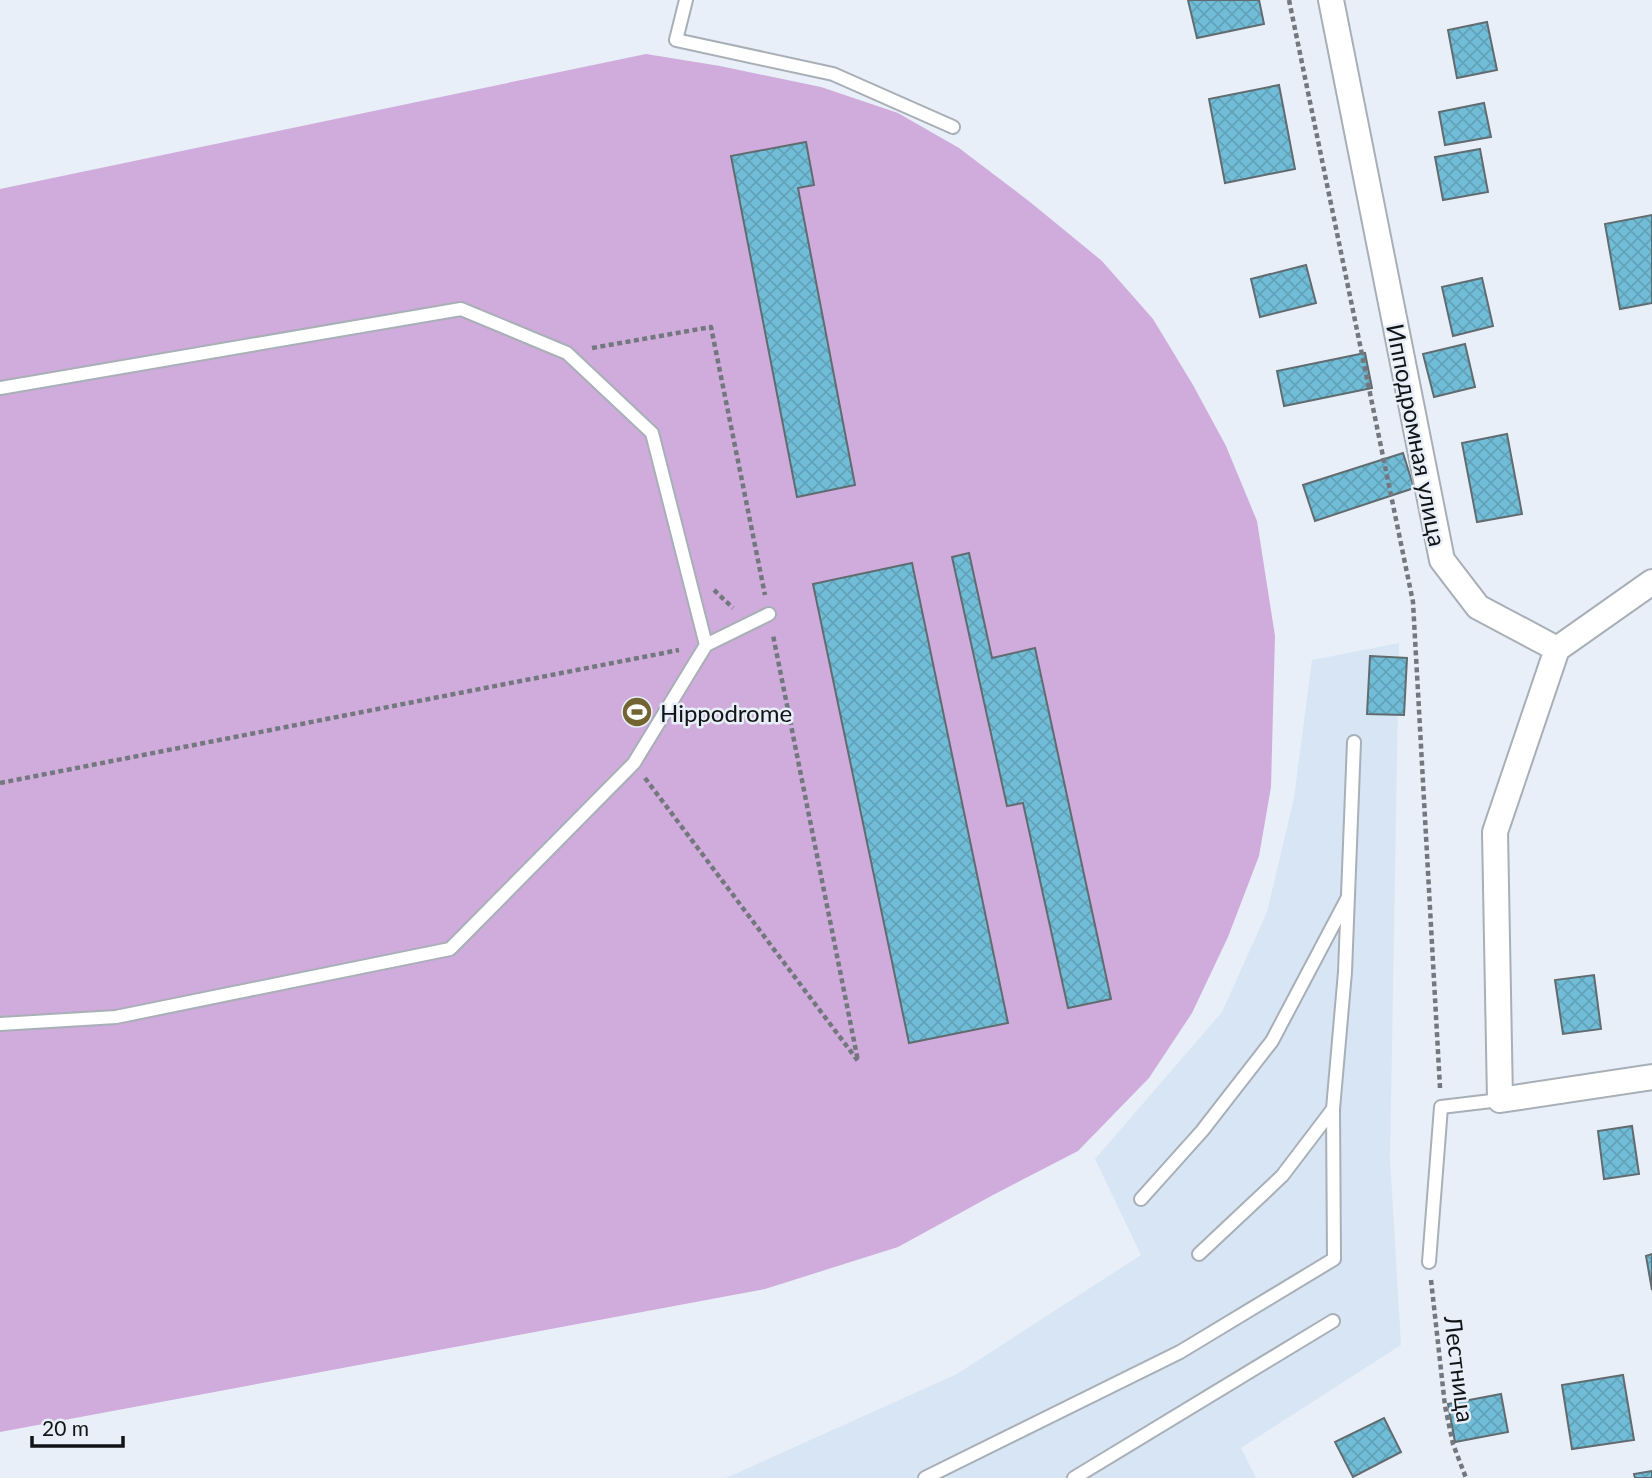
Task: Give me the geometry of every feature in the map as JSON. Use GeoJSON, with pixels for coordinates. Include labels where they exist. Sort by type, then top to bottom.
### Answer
{"type":"FeatureCollection","features":[{"type":"Feature","properties":{"kind":"street","name":"Ипподромная улица"},"geometry":{"type":"LineString","coordinates":[[1331,0],[1442,560],[1478,607],[1557,649]]}},
{"type":"Feature","properties":{"kind":"street"},"geometry":{"type":"LineString","coordinates":[[1652,582],[1557,649],[1495,832],[1500,1100],[1652,1077]]}},
{"type":"Feature","properties":{"kind":"lane"},"geometry":{"type":"LineString","coordinates":[[686,0],[676,40],[833,74],[953,127]]}},
{"type":"Feature","properties":{"kind":"lane"},"geometry":{"type":"LineString","coordinates":[[0,388],[461,309],[567,352],[652,433],[706,645]]}},
{"type":"Feature","properties":{"kind":"lane"},"geometry":{"type":"LineString","coordinates":[[0,1024],[116,1017],[450,949],[634,763],[706,645],[769,614]]}},
{"type":"Feature","properties":{"kind":"lane"},"geometry":{"type":"LineString","coordinates":[[925,1478],[946,1474],[1180,1352],[1334,1259],[1333,1109],[1345,972],[1354,742]]}},
{"type":"Feature","properties":{"kind":"lane"},"geometry":{"type":"LineString","coordinates":[[1141,1199],[1202,1131],[1272,1041],[1348,895]]}},
{"type":"Feature","properties":{"kind":"lane"},"geometry":{"type":"LineString","coordinates":[[1429,1262],[1441,1107],[1500,1100]]}},
{"type":"Feature","properties":{"kind":"lane"},"geometry":{"type":"LineString","coordinates":[[1199,1254],[1282,1176],[1333,1109]]}},
{"type":"Feature","properties":{"kind":"lane"},"geometry":{"type":"LineString","coordinates":[[1074,1478],[1334,1321]]}},
{"type":"Feature","properties":{"kind":"path"},"geometry":{"type":"LineString","coordinates":[[1289,0],[1413,602],[1441,1107]]}},
{"type":"Feature","properties":{"kind":"path"},"geometry":{"type":"LineString","coordinates":[[567,352],[710,327],[858,1061],[634,763]]}},
{"type":"Feature","properties":{"kind":"path"},"geometry":{"type":"LineString","coordinates":[[0,783],[706,645]]}},
{"type":"Feature","properties":{"kind":"path","name":"Лестница"},"geometry":{"type":"LineString","coordinates":[[1429,1262],[1445,1406],[1452,1444],[1466,1478]]}},
{"type":"Feature","properties":{"kind":"shaded area","name":"Hippodrome"},"geometry":{"type":"Polygon","coordinates":[[[646,54],[821,87],[898,113],[959,148],[1030,202],[1102,261],[1153,319],[1226,446],[1257,521],[1275,636],[1271,787],[1259,856],[1228,937],[1192,1013],[1149,1078],[1078,1151],[898,1247],[765,1289],[0,1432],[0,189],[646,54]]]}},
{"type":"Feature","properties":{"kind":"shaded area"},"geometry":{"type":"Polygon","coordinates":[[[1399,643],[1390,1159],[1401,1345],[1241,1448],[1256,1478],[726,1478],[957,1374],[1141,1255],[1095,1159],[1222,1012],[1267,912],[1294,798],[1312,660],[1399,643]]]}},
{"type":"Feature","properties":{"kind":"building"},"geometry":{"type":"Polygon","coordinates":[[[1188,0],[1259,0],[1264,24],[1197,38],[1188,0]]]}},
{"type":"Feature","properties":{"kind":"building"},"geometry":{"type":"Polygon","coordinates":[[[1487,22],[1497,70],[1457,78],[1448,30],[1487,22]]]}},
{"type":"Feature","properties":{"kind":"building"},"geometry":{"type":"Polygon","coordinates":[[[1279,85],[1295,169],[1225,183],[1209,99],[1279,85]]]}},
{"type":"Feature","properties":{"kind":"building"},"geometry":{"type":"Polygon","coordinates":[[[1484,103],[1491,137],[1445,145],[1439,112],[1484,103]]]}},
{"type":"Feature","properties":{"kind":"building"},"geometry":{"type":"Polygon","coordinates":[[[806,142],[814,185],[798,188],[855,485],[797,497],[731,156],[806,142]]]}},
{"type":"Feature","properties":{"kind":"building"},"geometry":{"type":"Polygon","coordinates":[[[1480,149],[1488,192],[1443,200],[1435,157],[1480,149]]]}},
{"type":"Feature","properties":{"kind":"building"},"geometry":{"type":"Polygon","coordinates":[[[1652,215],[1652,303],[1620,309],[1605,224],[1652,215]]]}},
{"type":"Feature","properties":{"kind":"building"},"geometry":{"type":"Polygon","coordinates":[[[1306,265],[1316,303],[1260,317],[1251,279],[1306,265]]]}},
{"type":"Feature","properties":{"kind":"building"},"geometry":{"type":"Polygon","coordinates":[[[1482,278],[1493,326],[1453,336],[1442,287],[1482,278]]]}},
{"type":"Feature","properties":{"kind":"building"},"geometry":{"type":"Polygon","coordinates":[[[1465,344],[1475,387],[1434,397],[1423,354],[1465,344]]]}},
{"type":"Feature","properties":{"kind":"building"},"geometry":{"type":"Polygon","coordinates":[[[1365,353],[1372,388],[1284,406],[1277,371],[1365,353]]]}},
{"type":"Feature","properties":{"kind":"building"},"geometry":{"type":"Polygon","coordinates":[[[1507,434],[1522,514],[1477,522],[1462,443],[1507,434]]]}},
{"type":"Feature","properties":{"kind":"building"},"geometry":{"type":"Polygon","coordinates":[[[1403,453],[1414,488],[1315,521],[1303,485],[1403,453]]]}},
{"type":"Feature","properties":{"kind":"building"},"geometry":{"type":"Polygon","coordinates":[[[969,553],[992,658],[1035,648],[1111,999],[1068,1008],[1023,803],[1007,806],[952,557],[969,553]]]}},
{"type":"Feature","properties":{"kind":"building"},"geometry":{"type":"Polygon","coordinates":[[[912,563],[1008,1023],[909,1043],[813,584],[912,563]]]}},
{"type":"Feature","properties":{"kind":"building"},"geometry":{"type":"Polygon","coordinates":[[[1370,656],[1407,658],[1404,715],[1367,714],[1370,656]]]}},
{"type":"Feature","properties":{"kind":"building"},"geometry":{"type":"Polygon","coordinates":[[[1594,975],[1601,1029],[1563,1034],[1555,980],[1594,975]]]}},
{"type":"Feature","properties":{"kind":"building"},"geometry":{"type":"Polygon","coordinates":[[[1632,1126],[1639,1174],[1604,1179],[1598,1131],[1632,1126]]]}},
{"type":"Feature","properties":{"kind":"building"},"geometry":{"type":"Polygon","coordinates":[[[1652,1254],[1652,1290],[1646,1256],[1652,1254]]]}},
{"type":"Feature","properties":{"kind":"building"},"geometry":{"type":"Polygon","coordinates":[[[1623,1375],[1634,1440],[1572,1449],[1562,1385],[1623,1375]]]}},
{"type":"Feature","properties":{"kind":"building"},"geometry":{"type":"Polygon","coordinates":[[[1501,1394],[1508,1432],[1455,1442],[1448,1404],[1501,1394]]]}},
{"type":"Feature","properties":{"kind":"building"},"geometry":{"type":"Polygon","coordinates":[[[1384,1418],[1401,1452],[1353,1477],[1335,1442],[1384,1418]]]}},
{"type":"Feature","properties":{"kind":"building"},"geometry":{"type":"Polygon","coordinates":[[[1652,1471],[1652,1478],[1635,1478],[1634,1474],[1652,1471]]]}},
{"type":"Feature","properties":{"kind":"place","name":"Hippodrome"},"geometry":{"type":"Point","coordinates":[637,712]}}]}
